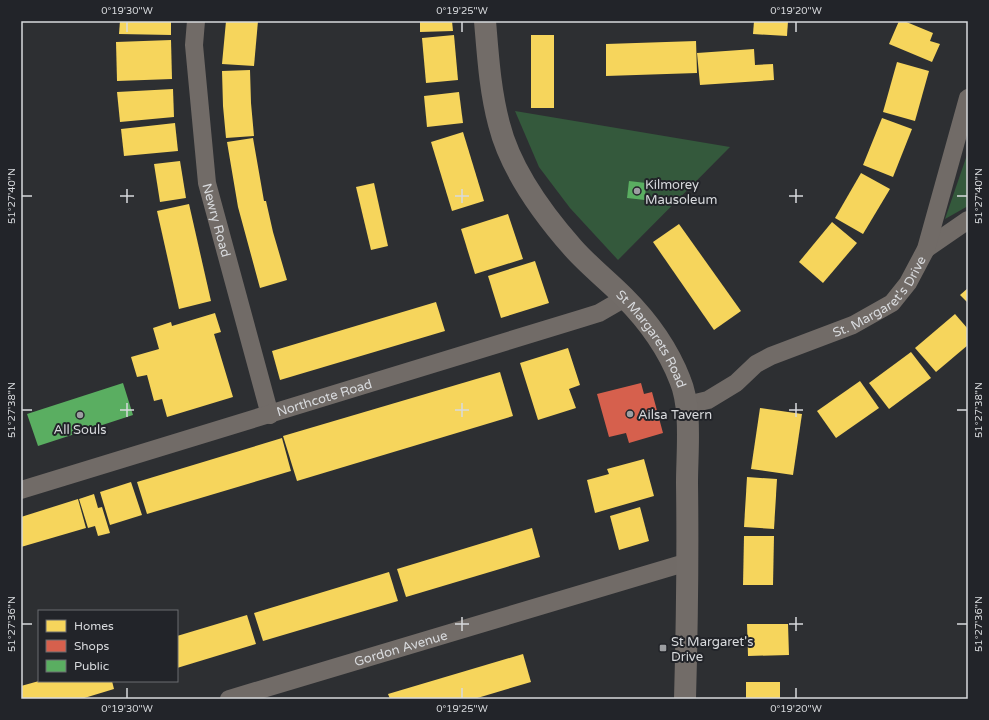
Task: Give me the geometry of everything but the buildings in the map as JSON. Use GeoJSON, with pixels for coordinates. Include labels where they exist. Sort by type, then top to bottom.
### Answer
{"type":"FeatureCollection","features":[{"type":"Feature","properties":{"kind":"main road","name":"St Margarets Road"},"geometry":{"type":"LineString","coordinates":[[485,21],[490,83],[499,125],[509,154],[526,185],[550,220],[573,249],[625,298],[648,325],[670,359],[682,385],[687,405],[688,562],[685,699]]}},
{"type":"Feature","properties":{"kind":"street","name":"Newry Road"},"geometry":{"type":"LineString","coordinates":[[196,21],[194,45],[207,183],[270,414]]}},
{"type":"Feature","properties":{"kind":"street","name":"St. Margaret's Drive"},"geometry":{"type":"LineString","coordinates":[[687,405],[708,400],[736,383],[761,361],[853,325],[892,303],[908,283],[926,249],[968,98]]}},
{"type":"Feature","properties":{"kind":"street"},"geometry":{"type":"LineString","coordinates":[[926,249],[968,220]]}},
{"type":"Feature","properties":{"kind":"street","name":"Northcote Road"},"geometry":{"type":"LineString","coordinates":[[21,490],[599,313],[625,298]]}},
{"type":"Feature","properties":{"kind":"street","name":"Gordon Avenue"},"geometry":{"type":"LineString","coordinates":[[229,699],[688,562]]}},
{"type":"Feature","properties":{"kind":"green space","name":"Kilmorey Mausoleum"},"geometry":{"type":"Polygon","coordinates":[[[515,111],[730,147],[618,260],[570,208],[539,167],[515,111]]]}},
{"type":"Feature","properties":{"kind":"green space"},"geometry":{"type":"Polygon","coordinates":[[[968,152],[968,206],[945,219],[968,152]]]}},
{"type":"Feature","properties":{"kind":"place","name":"Kilmorey Mausoleum"},"geometry":{"type":"Point","coordinates":[637,191]}},
{"type":"Feature","properties":{"kind":"place","name":"Ailsa Tavern"},"geometry":{"type":"Point","coordinates":[630,414]}},
{"type":"Feature","properties":{"kind":"place","name":"All Souls"},"geometry":{"type":"Point","coordinates":[80,415]}},
{"type":"Feature","properties":{"kind":"place","name":"St Margaret's Drive"},"geometry":{"type":"Point","coordinates":[663,648]}}]}
